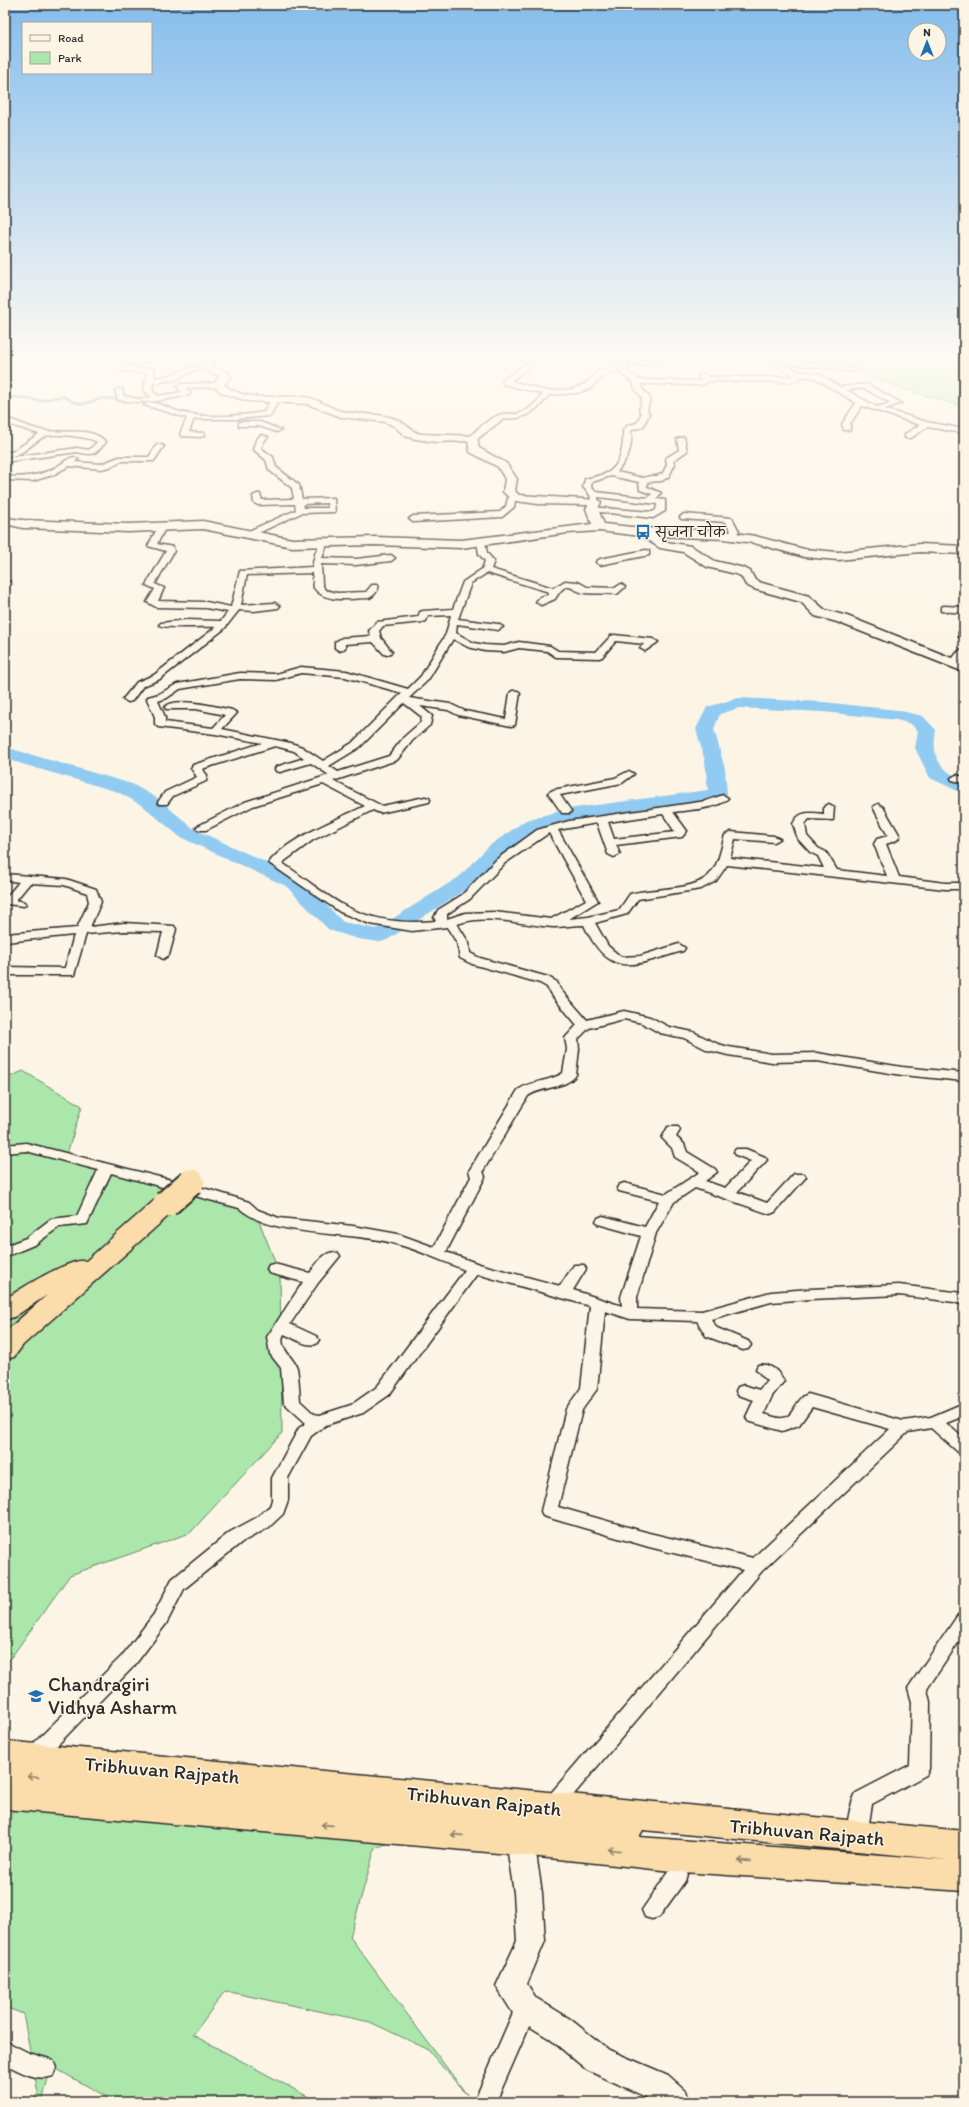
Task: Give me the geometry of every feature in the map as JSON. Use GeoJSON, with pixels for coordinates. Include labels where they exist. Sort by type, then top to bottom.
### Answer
{"type":"FeatureCollection","features":[{"type":"Feature","properties":{"kind":"highway"},"geometry":{"type":"LineString","coordinates":[[5,1350],[14,1339],[96,1264],[191,1182]]}},
{"type":"Feature","properties":{"kind":"highway"},"geometry":{"type":"LineString","coordinates":[[5,1311],[43,1286],[96,1264]]}},
{"type":"Feature","properties":{"kind":"highway"},"geometry":{"type":"LineString","coordinates":[[5,1327],[96,1264]]}},
{"type":"Feature","properties":{"kind":"highway","name":"Tribhuvan Rajpath"},"geometry":{"type":"LineString","coordinates":[[20,1756],[111,1766],[309,1783],[551,1808],[964,1846]]}},
{"type":"Feature","properties":{"kind":"highway"},"geometry":{"type":"LineString","coordinates":[[6,1791],[964,1860]]}},
{"type":"Feature","properties":{"kind":"highway","name":"Tribhuvan Rajpath"},"geometry":{"type":"LineString","coordinates":[[6,1791],[309,1823],[520,1840],[682,1857],[964,1876]]}},
{"type":"Feature","properties":{"kind":"street"},"geometry":{"type":"LineString","coordinates":[[5,460],[46,454]]}},
{"type":"Feature","properties":{"kind":"street"},"geometry":{"type":"LineString","coordinates":[[5,478],[24,480],[47,475],[85,454]]}},
{"type":"Feature","properties":{"kind":"street"},"geometry":{"type":"LineString","coordinates":[[68,464],[105,468],[112,465],[119,459],[151,459],[154,454]]}},
{"type":"Feature","properties":{"kind":"street"},"geometry":{"type":"LineString","coordinates":[[264,454],[270,459],[272,468],[296,487],[300,511]]}},
{"type":"Feature","properties":{"kind":"street"},"geometry":{"type":"LineString","coordinates":[[482,454],[502,465],[511,479],[509,492],[516,498],[538,501],[662,502],[661,513],[653,515],[594,502]]}},
{"type":"Feature","properties":{"kind":"street"},"geometry":{"type":"LineString","coordinates":[[610,474],[624,458],[625,454]]}},
{"type":"Feature","properties":{"kind":"street"},"geometry":{"type":"LineString","coordinates":[[599,527],[594,502],[587,487],[588,481],[610,474],[628,476],[643,481],[651,478],[659,480],[666,474],[671,464],[669,460],[678,454]]}},
{"type":"Feature","properties":{"kind":"street"},"geometry":{"type":"LineString","coordinates":[[643,481],[643,488],[657,493],[650,501]]}},
{"type":"Feature","properties":{"kind":"street"},"geometry":{"type":"LineString","coordinates":[[247,535],[300,511],[332,510],[331,500],[258,503],[257,496]]}},
{"type":"Feature","properties":{"kind":"street"},"geometry":{"type":"LineString","coordinates":[[413,519],[449,518],[465,514],[502,514],[510,507],[511,500],[516,498]]}},
{"type":"Feature","properties":{"kind":"street"},"geometry":{"type":"LineString","coordinates":[[684,517],[729,520],[735,531],[730,536]]}},
{"type":"Feature","properties":{"kind":"street"},"geometry":{"type":"LineString","coordinates":[[5,521],[71,526],[141,528],[186,525],[214,526],[247,535],[292,543],[375,542],[448,544],[481,542],[568,529],[599,527],[641,532],[730,536],[755,540],[804,553],[838,556],[920,548],[964,550]]}},
{"type":"Feature","properties":{"kind":"street"},"geometry":{"type":"LineString","coordinates":[[162,526],[152,546],[170,549],[150,585],[160,588],[152,602],[156,604],[206,605],[234,608],[275,606]]}},
{"type":"Feature","properties":{"kind":"street"},"geometry":{"type":"LineString","coordinates":[[641,532],[664,545],[687,549],[711,564],[740,571],[746,574],[750,582],[758,586],[781,591],[805,599],[820,613],[842,619],[907,647],[959,666],[964,651]]}},
{"type":"Feature","properties":{"kind":"street"},"geometry":{"type":"LineString","coordinates":[[324,542],[318,554],[317,566],[317,586],[322,592],[329,595],[369,595],[375,587]]}},
{"type":"Feature","properties":{"kind":"street"},"geometry":{"type":"LineString","coordinates":[[322,766],[356,745],[425,678],[451,634],[454,617],[467,582],[486,570],[490,561],[483,554],[481,542]]}},
{"type":"Feature","properties":{"kind":"street"},"geometry":{"type":"LineString","coordinates":[[600,562],[646,553]]}},
{"type":"Feature","properties":{"kind":"street"},"geometry":{"type":"LineString","coordinates":[[128,699],[140,684],[157,677],[223,624],[234,608],[243,573],[391,558]]}},
{"type":"Feature","properties":{"kind":"street"},"geometry":{"type":"LineString","coordinates":[[486,570],[554,591]]}},
{"type":"Feature","properties":{"kind":"street"},"geometry":{"type":"LineString","coordinates":[[541,602],[543,599],[552,597],[554,591],[565,584],[576,584],[585,590],[606,592],[617,591],[621,587]]}},
{"type":"Feature","properties":{"kind":"street"},"geometry":{"type":"LineString","coordinates":[[944,609],[964,610]]}},
{"type":"Feature","properties":{"kind":"street"},"geometry":{"type":"LineString","coordinates":[[386,652],[376,638],[374,631],[380,624],[423,619],[422,614],[454,617],[498,627]]}},
{"type":"Feature","properties":{"kind":"street"},"geometry":{"type":"LineString","coordinates":[[164,625],[193,623],[223,624]]}},
{"type":"Feature","properties":{"kind":"street"},"geometry":{"type":"LineString","coordinates":[[964,632],[964,637]]}},
{"type":"Feature","properties":{"kind":"street"},"geometry":{"type":"LineString","coordinates":[[451,634],[471,645],[485,648],[530,646],[550,649],[556,654],[572,656],[599,655],[614,638],[653,642],[645,648]]}},
{"type":"Feature","properties":{"kind":"street"},"geometry":{"type":"LineString","coordinates":[[340,648],[340,642],[342,641],[376,638]]}},
{"type":"Feature","properties":{"kind":"street"},"geometry":{"type":"LineString","coordinates":[[337,776],[298,749],[274,742],[215,731],[160,724],[160,717],[152,699],[163,696],[177,687],[240,676],[276,677],[301,670],[346,674],[406,697],[450,707],[462,714],[511,723],[515,693]]}},
{"type":"Feature","properties":{"kind":"street"},"geometry":{"type":"LineString","coordinates":[[202,828],[249,804],[393,758],[408,739],[426,723],[427,716],[406,697]]}},
{"type":"Feature","properties":{"kind":"street"},"geometry":{"type":"LineString","coordinates":[[170,707],[196,706],[232,713],[215,731]]}},
{"type":"Feature","properties":{"kind":"street"},"geometry":{"type":"LineString","coordinates":[[163,802],[164,798],[169,794],[202,779],[202,775],[196,768],[197,766],[274,742]]}},
{"type":"Feature","properties":{"kind":"street"},"geometry":{"type":"LineString","coordinates":[[280,769],[312,759]]}},
{"type":"Feature","properties":{"kind":"street"},"geometry":{"type":"LineString","coordinates":[[566,810],[553,793],[618,781],[629,774]]}},
{"type":"Feature","properties":{"kind":"street"},"geometry":{"type":"LineString","coordinates":[[324,780],[380,810],[425,800]]}},
{"type":"Feature","properties":{"kind":"street"},"geometry":{"type":"LineString","coordinates":[[584,1024],[554,990],[553,985],[544,980],[476,961],[464,955],[463,943],[447,923],[440,918],[442,912],[466,897],[501,861],[541,832],[601,819],[708,804],[723,798]]}},
{"type":"Feature","properties":{"kind":"street"},"geometry":{"type":"LineString","coordinates":[[374,806],[308,840],[286,853],[275,863],[344,910],[374,921],[412,927],[447,923],[465,918],[494,916],[553,923],[588,921],[624,912],[634,896],[697,887],[712,879],[723,862],[731,835],[774,839]]}},
{"type":"Feature","properties":{"kind":"street"},"geometry":{"type":"LineString","coordinates":[[830,807],[829,818],[806,816],[801,819],[799,824],[802,837],[814,850],[822,854],[832,872]]}},
{"type":"Feature","properties":{"kind":"street"},"geometry":{"type":"LineString","coordinates":[[878,807],[894,836],[893,838],[881,841],[880,844],[894,878]]}},
{"type":"Feature","properties":{"kind":"street"},"geometry":{"type":"LineString","coordinates":[[609,843],[678,835],[681,831],[666,810]]}},
{"type":"Feature","properties":{"kind":"street"},"geometry":{"type":"LineString","coordinates":[[601,819],[614,854]]}},
{"type":"Feature","properties":{"kind":"street"},"geometry":{"type":"LineString","coordinates":[[552,829],[592,901],[553,923]]}},
{"type":"Feature","properties":{"kind":"street"},"geometry":{"type":"LineString","coordinates":[[723,862],[738,861],[894,878],[944,886],[964,886]]}},
{"type":"Feature","properties":{"kind":"street"},"geometry":{"type":"LineString","coordinates":[[5,877],[66,882],[92,891],[95,902],[80,932],[70,972],[40,970],[5,971]]}},
{"type":"Feature","properties":{"kind":"street"},"geometry":{"type":"LineString","coordinates":[[20,904],[10,902],[27,879]]}},
{"type":"Feature","properties":{"kind":"street"},"geometry":{"type":"LineString","coordinates":[[588,921],[596,938],[604,949],[618,960],[631,960],[679,948]]}},
{"type":"Feature","properties":{"kind":"street"},"geometry":{"type":"LineString","coordinates":[[5,938],[124,927],[170,929],[163,956]]}},
{"type":"Feature","properties":{"kind":"street"},"geometry":{"type":"LineString","coordinates":[[438,1253],[478,1177],[476,1171],[478,1166],[523,1093],[535,1086],[563,1081],[569,1075],[573,1049],[571,1038],[584,1024],[624,1015],[646,1020],[665,1030],[688,1035],[713,1047],[728,1051],[772,1058],[817,1057],[902,1070],[964,1077]]}},
{"type":"Feature","properties":{"kind":"street"},"geometry":{"type":"LineString","coordinates":[[630,1314],[629,1297],[649,1234],[668,1199],[710,1172],[680,1154],[679,1147],[669,1138],[673,1130]]}},
{"type":"Feature","properties":{"kind":"street"},"geometry":{"type":"LineString","coordinates":[[5,1149],[26,1147],[196,1190],[244,1205],[254,1213],[277,1222],[353,1231],[398,1239],[474,1268],[564,1292],[630,1314],[702,1316],[770,1297],[899,1290],[958,1297],[964,1300]]}},
{"type":"Feature","properties":{"kind":"street"},"geometry":{"type":"LineString","coordinates":[[728,1193],[760,1160],[741,1152]]}},
{"type":"Feature","properties":{"kind":"street"},"geometry":{"type":"LineString","coordinates":[[5,1252],[31,1240],[56,1222],[82,1221],[106,1168]]}},
{"type":"Feature","properties":{"kind":"street"},"geometry":{"type":"LineString","coordinates":[[693,1182],[728,1193],[770,1209],[799,1177]]}},
{"type":"Feature","properties":{"kind":"street"},"geometry":{"type":"LineString","coordinates":[[624,1188],[668,1199]]}},
{"type":"Feature","properties":{"kind":"street"},"geometry":{"type":"LineString","coordinates":[[603,1221],[649,1234]]}},
{"type":"Feature","properties":{"kind":"street"},"geometry":{"type":"LineString","coordinates":[[320,1421],[309,1418],[292,1403],[289,1367],[278,1354],[275,1336],[313,1279],[333,1256]]}},
{"type":"Feature","properties":{"kind":"street"},"geometry":{"type":"LineString","coordinates":[[20,1756],[128,1661],[160,1619],[178,1584],[236,1537],[262,1523],[277,1509],[280,1500],[280,1478],[298,1442],[305,1432],[320,1421],[357,1409],[383,1391],[474,1268]]}},
{"type":"Feature","properties":{"kind":"street"},"geometry":{"type":"LineString","coordinates":[[274,1269],[313,1279]]}},
{"type":"Feature","properties":{"kind":"street"},"geometry":{"type":"LineString","coordinates":[[564,1292],[579,1269]]}},
{"type":"Feature","properties":{"kind":"street"},"geometry":{"type":"LineString","coordinates":[[598,1303],[589,1388],[574,1410],[550,1511],[649,1540],[756,1566]]}},
{"type":"Feature","properties":{"kind":"street"},"geometry":{"type":"LineString","coordinates":[[702,1316],[712,1332],[743,1345]]}},
{"type":"Feature","properties":{"kind":"street"},"geometry":{"type":"LineString","coordinates":[[281,1326],[311,1340]]}},
{"type":"Feature","properties":{"kind":"street"},"geometry":{"type":"LineString","coordinates":[[764,1369],[776,1381],[763,1397],[754,1416],[782,1425],[793,1420],[808,1400],[903,1427],[934,1422],[964,1409]]}},
{"type":"Feature","properties":{"kind":"street"},"geometry":{"type":"LineString","coordinates":[[744,1392],[763,1397]]}},
{"type":"Feature","properties":{"kind":"street"},"geometry":{"type":"LineString","coordinates":[[934,1422],[964,1448]]}},
{"type":"Feature","properties":{"kind":"street"},"geometry":{"type":"LineString","coordinates":[[551,1808],[756,1566],[903,1427]]}},
{"type":"Feature","properties":{"kind":"street"},"geometry":{"type":"LineString","coordinates":[[857,1836],[863,1799],[919,1769],[921,1702],[917,1688],[964,1620]]}},
{"type":"Feature","properties":{"kind":"street"},"geometry":{"type":"LineString","coordinates":[[520,1840],[528,1893],[531,1941],[511,1986],[526,2008],[560,2029],[598,2060],[657,2086],[675,2102]]}},
{"type":"Feature","properties":{"kind":"street"},"geometry":{"type":"LineString","coordinates":[[652,1910],[678,1875],[682,1857]]}},
{"type":"Feature","properties":{"kind":"street"},"geometry":{"type":"LineString","coordinates":[[485,2102],[526,2008]]}},
{"type":"Feature","properties":{"kind":"street"},"geometry":{"type":"LineString","coordinates":[[5,2052],[25,2063],[45,2068]]}},
{"type":"Feature","properties":{"kind":"green space"},"geometry":{"type":"Polygon","coordinates":[[[23,1071],[82,1106],[65,1160],[191,1182],[253,1206],[280,1274],[282,1433],[190,1533],[70,1575],[5,1666],[5,1079],[23,1071]]]}},
{"type":"Feature","properties":{"kind":"green space"},"geometry":{"type":"Polygon","coordinates":[[[47,1783],[433,1828],[375,1848],[350,1937],[467,2095],[427,2049],[370,2022],[225,1991],[193,2035],[318,2102],[116,2102],[51,2066],[42,2102],[33,2102],[38,2093],[23,2014],[5,2007],[5,1818],[47,1783]]]}},
{"type":"Feature","properties":{"kind":"waterway"},"geometry":{"type":"LineString","coordinates":[[5,753],[125,788],[150,802],[187,833],[293,882],[336,926],[358,933],[380,936],[466,881],[496,850],[533,824],[567,815],[685,800],[717,794],[717,777],[705,729],[713,711],[738,703],[823,707],[897,715],[917,720],[927,730],[924,748],[937,774],[964,788]]}},
{"type":"Feature","properties":{"kind":"place","name":"सृजना चोक"},"geometry":{"type":"Point","coordinates":[643,532]}},
{"type":"Feature","properties":{"kind":"place","name":"Chandragiri Vidhya Asharm"},"geometry":{"type":"Point","coordinates":[36,1696]}}]}
